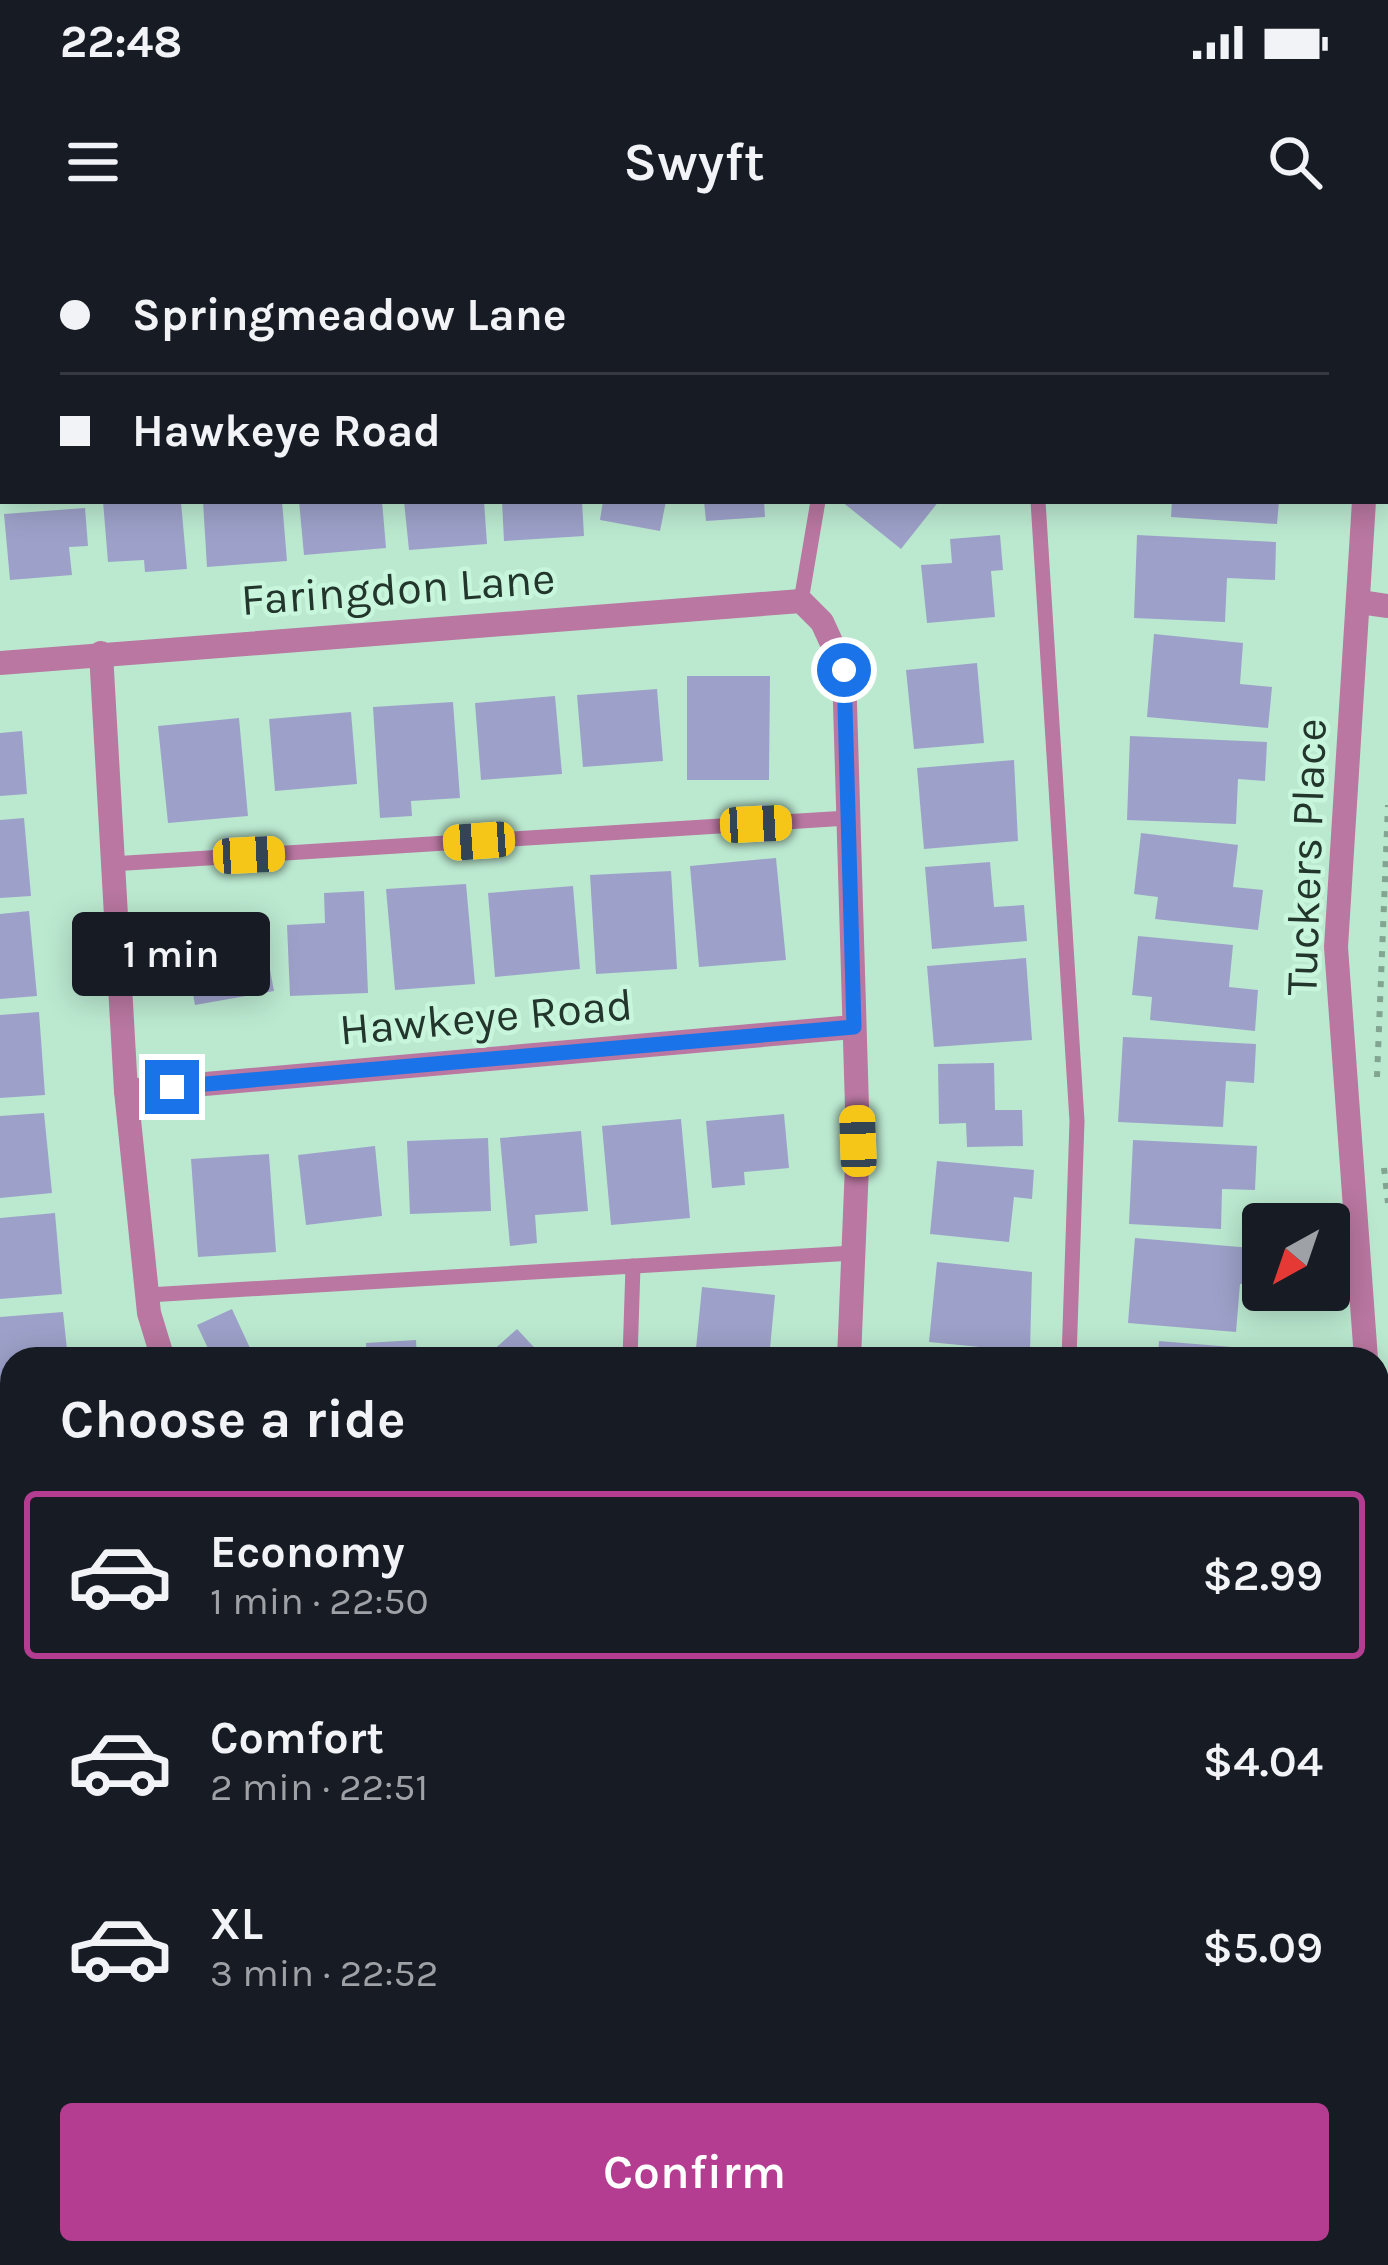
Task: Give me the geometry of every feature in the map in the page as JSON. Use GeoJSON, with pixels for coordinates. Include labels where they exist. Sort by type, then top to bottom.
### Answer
{"type":"FeatureCollection","features":[{"type":"Feature","properties":{"kind":"street","name":"Tuckers Place"},"geometry":{"type":"LineString","coordinates":[[1364,504],[1336,947],[1365,1347]]}},
{"type":"Feature","properties":{"kind":"street","name":"Faringdon Lane"},"geometry":{"type":"LineString","coordinates":[[0,663],[801,601]]}},
{"type":"Feature","properties":{"kind":"street"},"geometry":{"type":"LineString","coordinates":[[801,601],[822,622],[844,670],[858,1141],[849,1347]]}},
{"type":"Feature","properties":{"kind":"street"},"geometry":{"type":"LineString","coordinates":[[1360,602],[1388,606]]}},
{"type":"Feature","properties":{"kind":"street"},"geometry":{"type":"LineString","coordinates":[[101,653],[126,1091],[148,1295],[160,1347]]}},
{"type":"Feature","properties":{"kind":"street","name":"Hawkeye Road"},"geometry":{"type":"LineString","coordinates":[[126,1091],[854,1027]]}},
{"type":"Feature","properties":{"kind":"lane"},"geometry":{"type":"LineString","coordinates":[[801,601],[817,504]]}},
{"type":"Feature","properties":{"kind":"lane"},"geometry":{"type":"LineString","coordinates":[[1038,504],[1077,1121],[1070,1347]]}},
{"type":"Feature","properties":{"kind":"lane"},"geometry":{"type":"LineString","coordinates":[[111,864],[848,818]]}},
{"type":"Feature","properties":{"kind":"lane"},"geometry":{"type":"LineString","coordinates":[[148,1295],[853,1253]]}},
{"type":"Feature","properties":{"kind":"lane"},"geometry":{"type":"LineString","coordinates":[[630,1347],[633,1266]]}},
{"type":"Feature","properties":{"kind":"path"},"geometry":{"type":"LineString","coordinates":[[1376,1098],[1388,805]]}},
{"type":"Feature","properties":{"kind":"path"},"geometry":{"type":"LineString","coordinates":[[1384,1166],[1388,1203]]}},
{"type":"Feature","properties":{"kind":"building"},"geometry":{"type":"Polygon","coordinates":[[[103,504],[181,504],[187,569],[145,572],[144,560],[108,562],[103,504]]]}},
{"type":"Feature","properties":{"kind":"building"},"geometry":{"type":"Polygon","coordinates":[[[203,504],[282,504],[287,561],[207,567],[203,504]]]}},
{"type":"Feature","properties":{"kind":"building"},"geometry":{"type":"Polygon","coordinates":[[[299,504],[382,504],[386,548],[304,555],[299,504]]]}},
{"type":"Feature","properties":{"kind":"building"},"geometry":{"type":"Polygon","coordinates":[[[404,504],[484,504],[487,544],[409,550],[404,504]]]}},
{"type":"Feature","properties":{"kind":"building"},"geometry":{"type":"Polygon","coordinates":[[[502,504],[582,504],[584,536],[504,541],[502,504]]]}},
{"type":"Feature","properties":{"kind":"building"},"geometry":{"type":"Polygon","coordinates":[[[603,504],[665,504],[660,531],[600,520],[603,504]]]}},
{"type":"Feature","properties":{"kind":"building"},"geometry":{"type":"Polygon","coordinates":[[[704,504],[764,504],[765,517],[706,521],[704,504]]]}},
{"type":"Feature","properties":{"kind":"building"},"geometry":{"type":"Polygon","coordinates":[[[845,504],[937,504],[901,549],[845,504]]]}},
{"type":"Feature","properties":{"kind":"building"},"geometry":{"type":"Polygon","coordinates":[[[1172,504],[1279,504],[1277,524],[1171,517],[1172,504]]]}},
{"type":"Feature","properties":{"kind":"building"},"geometry":{"type":"Polygon","coordinates":[[[85,508],[88,546],[69,547],[72,575],[10,580],[4,514],[85,508]]]}},
{"type":"Feature","properties":{"kind":"building"},"geometry":{"type":"Polygon","coordinates":[[[1000,535],[1003,570],[991,571],[995,617],[927,623],[921,565],[952,563],[950,539],[1000,535]]]}},
{"type":"Feature","properties":{"kind":"building"},"geometry":{"type":"Polygon","coordinates":[[[1137,535],[1276,542],[1275,580],[1227,578],[1225,622],[1134,618],[1137,535]]]}},
{"type":"Feature","properties":{"kind":"building"},"geometry":{"type":"Polygon","coordinates":[[[1154,634],[1243,643],[1240,684],[1272,687],[1268,728],[1147,717],[1154,634]]]}},
{"type":"Feature","properties":{"kind":"building"},"geometry":{"type":"Polygon","coordinates":[[[977,663],[984,743],[914,749],[906,670],[977,663]]]}},
{"type":"Feature","properties":{"kind":"building"},"geometry":{"type":"Polygon","coordinates":[[[687,676],[770,676],[769,780],[687,780],[687,676]]]}},
{"type":"Feature","properties":{"kind":"building"},"geometry":{"type":"Polygon","coordinates":[[[657,689],[663,761],[583,767],[577,695],[657,689]]]}},
{"type":"Feature","properties":{"kind":"building"},"geometry":{"type":"Polygon","coordinates":[[[555,696],[562,774],[481,780],[475,703],[555,696]]]}},
{"type":"Feature","properties":{"kind":"building"},"geometry":{"type":"Polygon","coordinates":[[[453,702],[460,798],[411,801],[412,816],[380,818],[373,707],[453,702]]]}},
{"type":"Feature","properties":{"kind":"building"},"geometry":{"type":"Polygon","coordinates":[[[351,712],[357,784],[275,791],[269,719],[351,712]]]}},
{"type":"Feature","properties":{"kind":"building"},"geometry":{"type":"Polygon","coordinates":[[[239,718],[248,816],[168,823],[158,726],[239,718]]]}},
{"type":"Feature","properties":{"kind":"building"},"geometry":{"type":"Polygon","coordinates":[[[22,731],[27,794],[0,796],[0,733],[22,731]]]}},
{"type":"Feature","properties":{"kind":"building"},"geometry":{"type":"Polygon","coordinates":[[[1130,736],[1267,742],[1265,781],[1238,779],[1236,824],[1127,820],[1130,736]]]}},
{"type":"Feature","properties":{"kind":"building"},"geometry":{"type":"Polygon","coordinates":[[[1014,760],[1018,841],[924,849],[917,768],[1014,760]]]}},
{"type":"Feature","properties":{"kind":"building"},"geometry":{"type":"Polygon","coordinates":[[[24,818],[31,896],[0,898],[0,820],[24,818]]]}},
{"type":"Feature","properties":{"kind":"building"},"geometry":{"type":"Polygon","coordinates":[[[1141,833],[1238,845],[1233,887],[1263,890],[1258,930],[1155,919],[1158,897],[1134,894],[1141,833]]]}},
{"type":"Feature","properties":{"kind":"building"},"geometry":{"type":"Polygon","coordinates":[[[776,858],[786,960],[699,967],[690,866],[776,858]]]}},
{"type":"Feature","properties":{"kind":"building"},"geometry":{"type":"Polygon","coordinates":[[[990,862],[994,907],[1024,905],[1027,941],[932,949],[925,867],[990,862]]]}},
{"type":"Feature","properties":{"kind":"building"},"geometry":{"type":"Polygon","coordinates":[[[671,871],[677,969],[596,974],[590,875],[671,871]]]}},
{"type":"Feature","properties":{"kind":"building"},"geometry":{"type":"Polygon","coordinates":[[[466,884],[475,984],[395,990],[386,889],[466,884]]]}},
{"type":"Feature","properties":{"kind":"building"},"geometry":{"type":"Polygon","coordinates":[[[573,886],[580,969],[495,977],[488,893],[573,886]]]}},
{"type":"Feature","properties":{"kind":"building"},"geometry":{"type":"Polygon","coordinates":[[[364,891],[368,993],[290,996],[287,925],[325,923],[324,893],[364,891]]]}},
{"type":"Feature","properties":{"kind":"building"},"geometry":{"type":"Polygon","coordinates":[[[29,911],[37,996],[0,999],[0,914],[29,911]]]}},
{"type":"Feature","properties":{"kind":"building"},"geometry":{"type":"Polygon","coordinates":[[[261,922],[274,991],[195,1005],[185,950],[215,945],[213,931],[261,922]]]}},
{"type":"Feature","properties":{"kind":"building"},"geometry":{"type":"Polygon","coordinates":[[[1138,936],[1233,945],[1229,987],[1258,990],[1255,1031],[1150,1020],[1152,997],[1132,995],[1138,936]]]}},
{"type":"Feature","properties":{"kind":"building"},"geometry":{"type":"Polygon","coordinates":[[[1026,958],[1032,1040],[934,1047],[927,966],[1026,958]]]}},
{"type":"Feature","properties":{"kind":"building"},"geometry":{"type":"Polygon","coordinates":[[[39,1012],[45,1095],[0,1098],[0,1015],[39,1012]]]}},
{"type":"Feature","properties":{"kind":"building"},"geometry":{"type":"Polygon","coordinates":[[[1123,1037],[1256,1044],[1254,1083],[1226,1081],[1223,1127],[1118,1122],[1123,1037]]]}},
{"type":"Feature","properties":{"kind":"building"},"geometry":{"type":"Polygon","coordinates":[[[994,1063],[995,1110],[1022,1110],[1023,1146],[967,1147],[966,1123],[939,1124],[938,1064],[994,1063]]]}},
{"type":"Feature","properties":{"kind":"building"},"geometry":{"type":"Polygon","coordinates":[[[44,1113],[52,1193],[0,1198],[0,1116],[44,1113]]]}},
{"type":"Feature","properties":{"kind":"building"},"geometry":{"type":"Polygon","coordinates":[[[784,1114],[789,1168],[744,1172],[745,1185],[712,1188],[706,1121],[784,1114]]]}},
{"type":"Feature","properties":{"kind":"building"},"geometry":{"type":"Polygon","coordinates":[[[681,1119],[690,1218],[611,1225],[602,1126],[681,1119]]]}},
{"type":"Feature","properties":{"kind":"building"},"geometry":{"type":"Polygon","coordinates":[[[581,1131],[588,1211],[535,1215],[537,1243],[510,1246],[500,1138],[581,1131]]]}},
{"type":"Feature","properties":{"kind":"building"},"geometry":{"type":"Polygon","coordinates":[[[488,1138],[491,1211],[410,1214],[407,1141],[488,1138]]]}},
{"type":"Feature","properties":{"kind":"building"},"geometry":{"type":"Polygon","coordinates":[[[1133,1140],[1257,1146],[1255,1190],[1222,1189],[1221,1229],[1129,1224],[1133,1140]]]}},
{"type":"Feature","properties":{"kind":"building"},"geometry":{"type":"Polygon","coordinates":[[[375,1146],[382,1216],[306,1225],[298,1155],[375,1146]]]}},
{"type":"Feature","properties":{"kind":"building"},"geometry":{"type":"Polygon","coordinates":[[[269,1154],[276,1252],[198,1257],[191,1159],[269,1154]]]}},
{"type":"Feature","properties":{"kind":"building"},"geometry":{"type":"Polygon","coordinates":[[[937,1161],[1034,1170],[1032,1199],[1014,1197],[1009,1242],[930,1234],[937,1161]]]}},
{"type":"Feature","properties":{"kind":"building"},"geometry":{"type":"Polygon","coordinates":[[[55,1213],[62,1294],[0,1299],[0,1218],[55,1213]]]}},
{"type":"Feature","properties":{"kind":"building"},"geometry":{"type":"Polygon","coordinates":[[[1135,1238],[1242,1247],[1236,1332],[1128,1323],[1135,1238]]]}},
{"type":"Feature","properties":{"kind":"building"},"geometry":{"type":"Polygon","coordinates":[[[937,1262],[1032,1272],[1030,1347],[929,1342],[937,1262]]]}},
{"type":"Feature","properties":{"kind":"building"},"geometry":{"type":"Polygon","coordinates":[[[702,1287],[775,1295],[770,1347],[696,1347],[702,1287]]]}},
{"type":"Feature","properties":{"kind":"building"},"geometry":{"type":"Polygon","coordinates":[[[232,1309],[249,1347],[207,1347],[197,1325],[232,1309]]]}},
{"type":"Feature","properties":{"kind":"building"},"geometry":{"type":"Polygon","coordinates":[[[63,1312],[67,1347],[0,1347],[0,1317],[63,1312]]]}},
{"type":"Feature","properties":{"kind":"building"},"geometry":{"type":"Polygon","coordinates":[[[517,1329],[534,1347],[497,1347],[517,1329]]]}},
{"type":"Feature","properties":{"kind":"building"},"geometry":{"type":"Polygon","coordinates":[[[416,1340],[416,1347],[366,1347],[366,1343],[416,1340]]]}},
{"type":"Feature","properties":{"kind":"building"},"geometry":{"type":"Polygon","coordinates":[[[1159,1341],[1232,1347],[1159,1347],[1159,1341]]]}},
{"type":"Feature","properties":{"kind":"route"},"geometry":{"type":"LineString","coordinates":[[172,1087],[854,1027],[844,670]]}}]}
